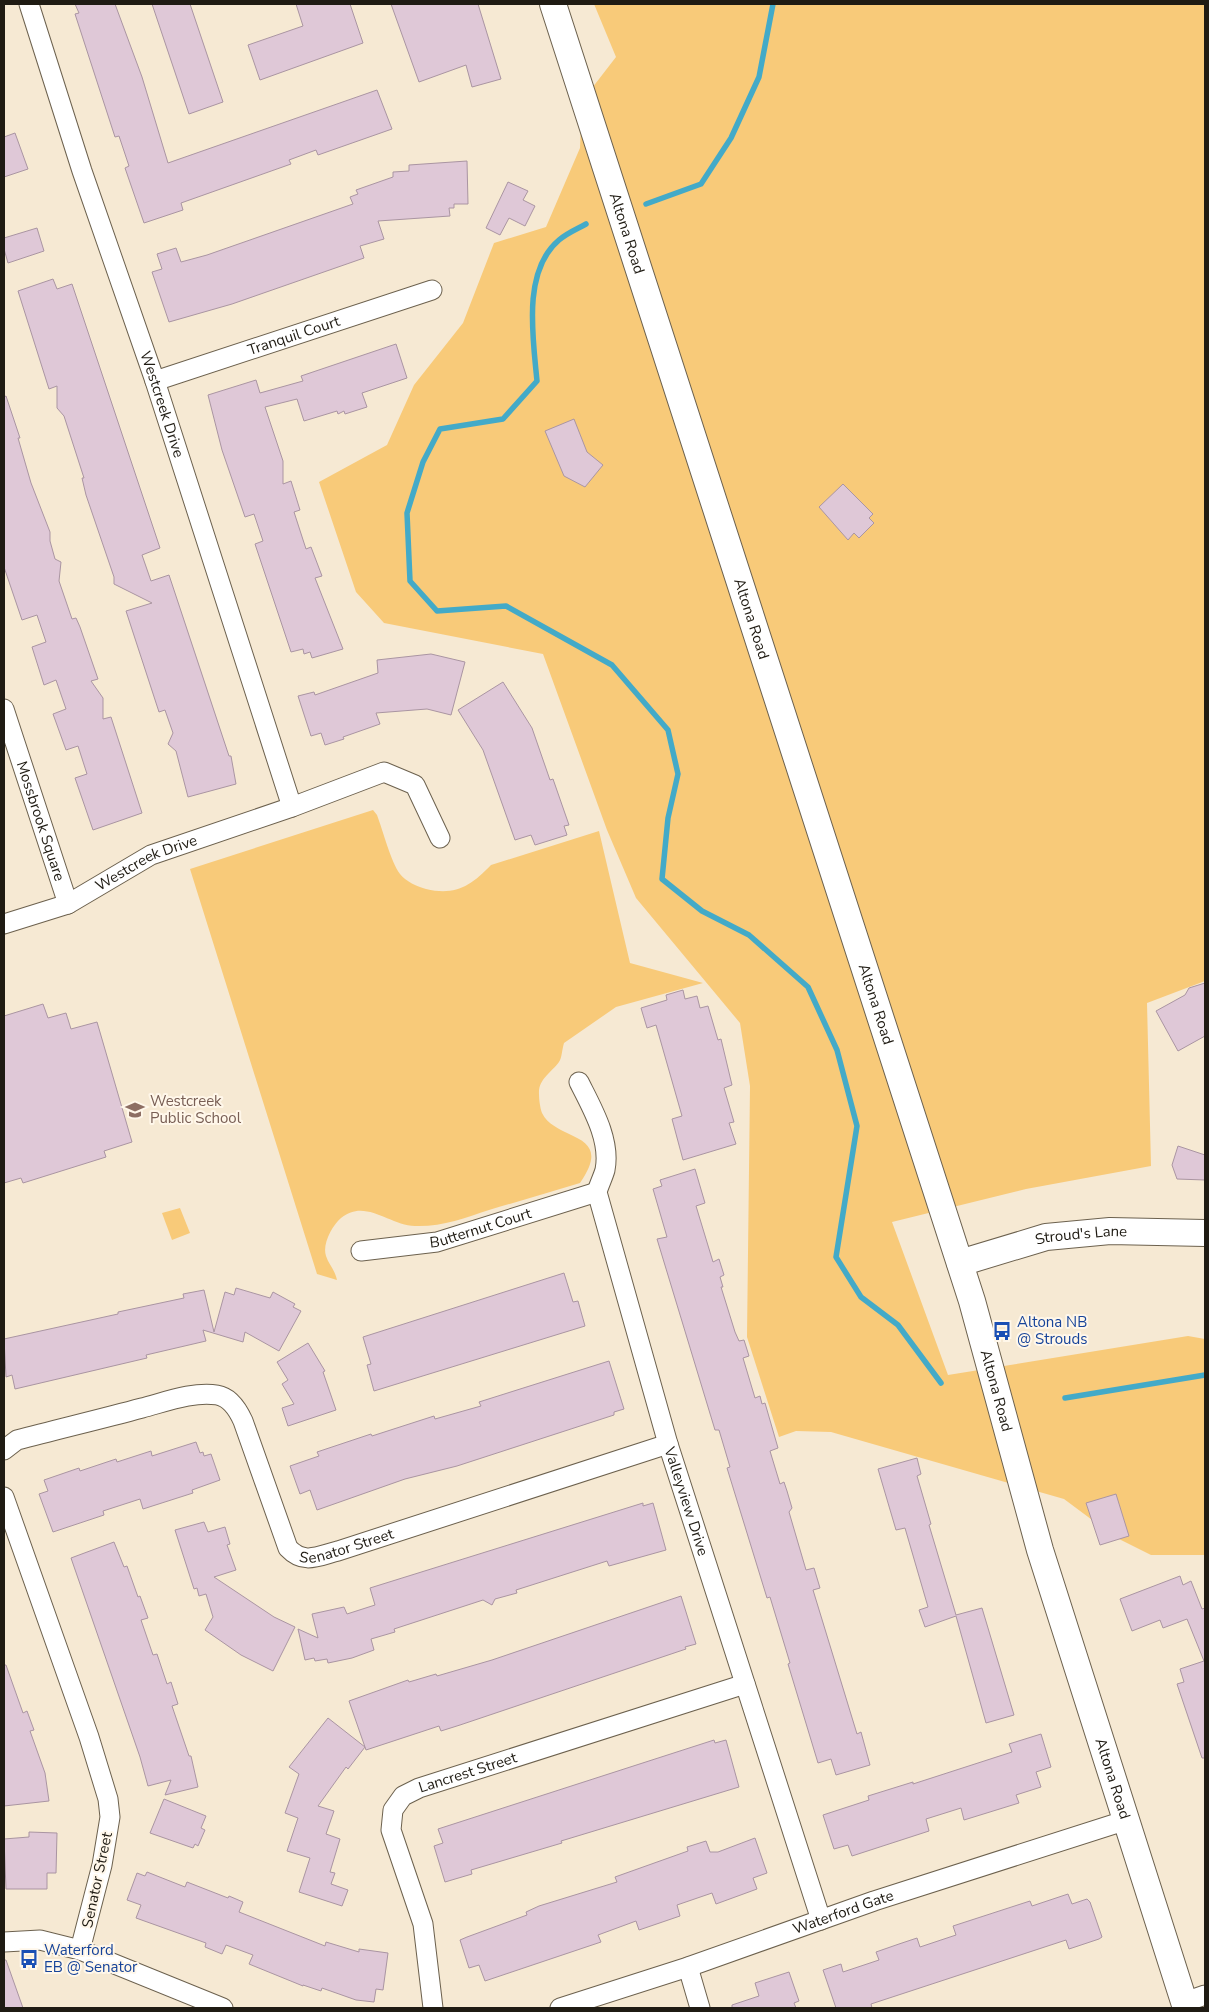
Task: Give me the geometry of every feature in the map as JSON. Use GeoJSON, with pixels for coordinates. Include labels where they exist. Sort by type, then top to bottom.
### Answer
{"type":"FeatureCollection","features":[{"type":"Feature","properties":{"kind":"main road","name":"Altona Road"},"geometry":{"type":"LineString","coordinates":[[553,4],[960,1263],[1040,1550],[1127,1820],[1192,2002]]}},
{"type":"Feature","properties":{"kind":"main road","name":"Stroud's Lane"},"geometry":{"type":"LineString","coordinates":[[960,1263],[1046,1236],[1110,1231],[1205,1233]]}},
{"type":"Feature","properties":{"kind":"street","name":"Westcreek Drive"},"geometry":{"type":"LineString","coordinates":[[28,4],[82,170],[155,381],[292,807]]}},
{"type":"Feature","properties":{"kind":"street","name":"Tranquil Court"},"geometry":{"type":"LineString","coordinates":[[155,381],[432,290]]}},
{"type":"Feature","properties":{"kind":"street","name":"Mossbrook Square"},"geometry":{"type":"LineString","coordinates":[[4,709],[68,904]]}},
{"type":"Feature","properties":{"kind":"street","name":"Westcreek Drive"},"geometry":{"type":"LineString","coordinates":[[4,924],[68,904],[151,855],[292,807],[384,772],[415,785],[440,838]]}},
{"type":"Feature","properties":{"kind":"street"},"geometry":{"type":"LineString","coordinates":[[579,1082],[594,1112],[604,1144],[605,1171],[597,1192]]}},
{"type":"Feature","properties":{"kind":"street","name":"Butternut Court"},"geometry":{"type":"LineString","coordinates":[[361,1251],[437,1242],[597,1192]]}},
{"type":"Feature","properties":{"kind":"street","name":"Valleyview Drive"},"geometry":{"type":"LineString","coordinates":[[597,1192],[668,1444],[821,1920]]}},
{"type":"Feature","properties":{"kind":"street","name":"Senator Street"},"geometry":{"type":"LineString","coordinates":[[4,1450],[17,1440],[172,1400],[202,1395],[217,1395],[226,1398],[238,1412],[242,1421],[288,1548],[295,1555],[305,1559],[668,1444]]}},
{"type":"Feature","properties":{"kind":"street","name":"Senator Street"},"geometry":{"type":"LineString","coordinates":[[4,1497],[89,1737],[108,1799],[110,1817],[102,1865],[80,1950]]}},
{"type":"Feature","properties":{"kind":"street","name":"Lancrest Street"},"geometry":{"type":"LineString","coordinates":[[433,2008],[423,1924],[391,1830],[393,1810],[403,1796],[419,1788],[745,1684]]}},
{"type":"Feature","properties":{"kind":"street","name":"Waterford Gate"},"geometry":{"type":"LineString","coordinates":[[560,2008],[688,1968],[821,1920],[1127,1820]]}},
{"type":"Feature","properties":{"kind":"street"},"geometry":{"type":"LineString","coordinates":[[4,1942],[40,1940],[80,1950],[223,2008]]}},
{"type":"Feature","properties":{"kind":"street"},"geometry":{"type":"LineString","coordinates":[[688,1968],[700,2008]]}},
{"type":"Feature","properties":{"kind":"shaded area"},"geometry":{"type":"Polygon","coordinates":[[[594,4],[1205,4],[1205,981],[1147,1003],[1151,1166],[1026,1189],[892,1222],[948,1375],[1188,1336],[1205,1339],[1205,1555],[1151,1555],[1115,1537],[1064,1499],[831,1432],[796,1431],[779,1437],[747,1337],[750,1086],[740,1023],[636,898],[607,830],[543,654],[384,623],[356,592],[319,482],[387,445],[414,385],[463,323],[494,243],[546,227],[580,148],[582,101],[616,57],[594,4]]]}},
{"type":"Feature","properties":{"kind":"shaded area"},"geometry":{"type":"Polygon","coordinates":[[[373,810],[377,815],[390,854],[400,874],[416,885],[436,891],[454,890],[469,884],[491,865],[599,831],[630,963],[703,983],[616,1007],[564,1043],[560,1060],[541,1084],[539,1101],[542,1113],[549,1122],[580,1139],[587,1146],[591,1154],[589,1166],[580,1183],[462,1219],[434,1225],[405,1225],[368,1211],[350,1213],[341,1218],[334,1226],[325,1246],[326,1256],[337,1280],[317,1274],[190,869],[373,810]]]}},
{"type":"Feature","properties":{"kind":"shaded area"},"geometry":{"type":"Polygon","coordinates":[[[180,1208],[190,1233],[172,1240],[162,1213],[180,1208]]]}},
{"type":"Feature","properties":{"kind":"building"},"geometry":{"type":"Polygon","coordinates":[[[75,4],[115,4],[142,77],[168,163],[377,90],[392,129],[318,155],[316,150],[289,160],[291,164],[181,203],[183,210],[144,223],[125,168],[129,166],[119,136],[115,137],[75,14],[79,13],[75,4]]]}},
{"type":"Feature","properties":{"kind":"building"},"geometry":{"type":"Polygon","coordinates":[[[152,4],[190,4],[223,102],[189,114],[152,4]]]}},
{"type":"Feature","properties":{"kind":"building"},"geometry":{"type":"Polygon","coordinates":[[[296,4],[350,4],[363,43],[260,80],[248,45],[303,26],[296,4]]]}},
{"type":"Feature","properties":{"kind":"building"},"geometry":{"type":"Polygon","coordinates":[[[391,4],[478,4],[501,79],[472,87],[466,65],[419,82],[391,4]]]}},
{"type":"Feature","properties":{"kind":"building"},"geometry":{"type":"Polygon","coordinates":[[[15,133],[28,169],[4,177],[4,137],[15,133]]]}},
{"type":"Feature","properties":{"kind":"building"},"geometry":{"type":"Polygon","coordinates":[[[467,161],[468,204],[454,204],[454,208],[449,208],[450,216],[378,221],[384,239],[360,246],[364,258],[232,304],[169,322],[152,272],[162,269],[157,254],[176,248],[181,262],[207,255],[353,204],[350,197],[358,194],[356,190],[393,177],[393,172],[409,171],[409,165],[467,161]]]}},
{"type":"Feature","properties":{"kind":"building"},"geometry":{"type":"Polygon","coordinates":[[[508,182],[528,191],[523,200],[535,206],[525,226],[509,218],[500,235],[486,228],[508,182]]]}},
{"type":"Feature","properties":{"kind":"building"},"geometry":{"type":"Polygon","coordinates":[[[37,228],[44,251],[8,263],[4,249],[4,238],[37,228]]]}},
{"type":"Feature","properties":{"kind":"building"},"geometry":{"type":"Polygon","coordinates":[[[53,279],[57,289],[72,284],[160,548],[142,555],[151,581],[169,575],[229,756],[231,756],[236,784],[188,797],[176,751],[168,744],[173,733],[165,710],[159,712],[126,611],[152,603],[114,584],[114,577],[86,495],[82,478],[84,478],[64,416],[57,408],[57,386],[49,389],[18,291],[53,279]]]}},
{"type":"Feature","properties":{"kind":"building"},"geometry":{"type":"Polygon","coordinates":[[[396,344],[407,378],[362,393],[367,407],[345,414],[344,411],[338,414],[337,411],[304,421],[297,399],[265,407],[283,461],[283,484],[291,481],[300,510],[294,512],[306,549],[311,547],[322,576],[315,578],[343,649],[312,658],[310,652],[304,654],[303,649],[291,652],[255,544],[263,541],[254,514],[245,517],[222,450],[208,395],[256,380],[260,393],[303,381],[301,376],[396,344]]]}},
{"type":"Feature","properties":{"kind":"building"},"geometry":{"type":"Polygon","coordinates":[[[6,396],[20,438],[18,438],[31,483],[50,532],[50,541],[55,559],[61,562],[59,581],[72,619],[76,618],[80,627],[98,679],[91,681],[103,698],[103,719],[111,717],[142,813],[93,830],[75,778],[87,774],[78,746],[66,750],[53,714],[66,709],[56,680],[44,685],[32,647],[46,642],[37,615],[22,620],[4,567],[4,397],[6,396]]]}},
{"type":"Feature","properties":{"kind":"building"},"geometry":{"type":"Polygon","coordinates":[[[574,419],[587,452],[603,465],[585,487],[564,476],[545,431],[574,419]]]}},
{"type":"Feature","properties":{"kind":"building"},"geometry":{"type":"Polygon","coordinates":[[[843,484],[873,514],[869,518],[874,523],[859,538],[854,533],[848,540],[819,507],[843,484]]]}},
{"type":"Feature","properties":{"kind":"building"},"geometry":{"type":"Polygon","coordinates":[[[431,654],[465,662],[451,715],[427,709],[376,713],[380,724],[343,737],[344,739],[325,745],[321,733],[311,736],[298,696],[314,692],[315,695],[378,673],[377,660],[431,654]]]}},
{"type":"Feature","properties":{"kind":"building"},"geometry":{"type":"Polygon","coordinates":[[[503,682],[532,728],[550,780],[553,779],[569,825],[564,826],[567,835],[535,845],[531,835],[515,840],[483,750],[458,710],[503,682]]]}},
{"type":"Feature","properties":{"kind":"building"},"geometry":{"type":"Polygon","coordinates":[[[1205,983],[1205,1036],[1178,1051],[1156,1011],[1185,995],[1189,988],[1205,983]]]}},
{"type":"Feature","properties":{"kind":"building"},"geometry":{"type":"Polygon","coordinates":[[[683,990],[685,999],[697,996],[700,1008],[708,1006],[718,1040],[721,1039],[732,1085],[724,1088],[734,1122],[729,1123],[736,1144],[683,1160],[672,1119],[682,1116],[656,1025],[647,1028],[641,1008],[667,1000],[666,995],[683,990]]]}},
{"type":"Feature","properties":{"kind":"building"},"geometry":{"type":"Polygon","coordinates":[[[43,1004],[48,1018],[66,1013],[71,1029],[97,1022],[132,1142],[104,1151],[106,1157],[23,1183],[21,1178],[4,1183],[4,1016],[43,1004]]]}},
{"type":"Feature","properties":{"kind":"building"},"geometry":{"type":"Polygon","coordinates":[[[1178,1146],[1205,1155],[1205,1180],[1177,1179],[1172,1165],[1178,1146]]]}},
{"type":"Feature","properties":{"kind":"building"},"geometry":{"type":"Polygon","coordinates":[[[695,1169],[705,1203],[696,1206],[713,1262],[719,1259],[724,1275],[720,1277],[723,1287],[721,1287],[735,1332],[739,1341],[744,1340],[749,1356],[743,1358],[755,1398],[760,1396],[762,1404],[765,1403],[778,1448],[770,1451],[780,1484],[784,1482],[787,1491],[792,1508],[789,1512],[806,1570],[814,1568],[820,1588],[813,1590],[857,1734],[861,1732],[870,1765],[836,1775],[831,1759],[818,1763],[770,1597],[767,1598],[727,1468],[730,1467],[719,1430],[715,1430],[657,1239],[667,1237],[653,1189],[662,1186],[660,1180],[695,1169]]]}},
{"type":"Feature","properties":{"kind":"building"},"geometry":{"type":"Polygon","coordinates":[[[564,1273],[573,1302],[578,1301],[585,1326],[374,1391],[367,1365],[371,1364],[363,1337],[564,1273]]]}},
{"type":"Feature","properties":{"kind":"building"},"geometry":{"type":"Polygon","coordinates":[[[236,1288],[270,1298],[273,1292],[295,1304],[293,1307],[301,1311],[279,1351],[245,1332],[243,1342],[203,1330],[206,1341],[146,1355],[147,1358],[15,1389],[12,1375],[6,1377],[4,1339],[184,1298],[183,1294],[204,1290],[214,1332],[225,1292],[234,1295],[236,1288]]]}},
{"type":"Feature","properties":{"kind":"building"},"geometry":{"type":"Polygon","coordinates":[[[308,1343],[325,1371],[323,1372],[336,1410],[288,1426],[282,1408],[294,1404],[282,1384],[288,1380],[277,1362],[308,1343]]]}},
{"type":"Feature","properties":{"kind":"building"},"geometry":{"type":"Polygon","coordinates":[[[609,1361],[624,1409],[614,1412],[614,1415],[457,1466],[405,1479],[317,1510],[310,1490],[300,1494],[290,1466],[319,1456],[317,1452],[434,1416],[435,1419],[481,1406],[479,1402],[609,1361]]]}},
{"type":"Feature","properties":{"kind":"building"},"geometry":{"type":"Polygon","coordinates":[[[196,1442],[200,1453],[203,1452],[204,1456],[211,1454],[220,1480],[192,1490],[193,1493],[143,1509],[140,1499],[103,1511],[104,1515],[53,1532],[39,1494],[48,1491],[44,1480],[79,1468],[80,1471],[116,1459],[117,1462],[151,1451],[152,1456],[196,1442]]]}},
{"type":"Feature","properties":{"kind":"building"},"geometry":{"type":"Polygon","coordinates":[[[917,1458],[921,1474],[917,1476],[931,1524],[929,1525],[956,1615],[982,1608],[1014,1715],[986,1723],[956,1616],[925,1627],[919,1610],[928,1607],[905,1528],[896,1530],[878,1469],[917,1458]]]}},
{"type":"Feature","properties":{"kind":"building"},"geometry":{"type":"Polygon","coordinates":[[[1116,1494],[1129,1536],[1100,1545],[1086,1503],[1116,1494]]]}},
{"type":"Feature","properties":{"kind":"building"},"geometry":{"type":"Polygon","coordinates":[[[643,1503],[643,1506],[653,1503],[666,1550],[609,1566],[607,1561],[516,1590],[517,1593],[495,1599],[492,1605],[483,1600],[394,1629],[395,1632],[371,1639],[374,1650],[352,1658],[328,1663],[327,1659],[315,1661],[314,1658],[305,1660],[298,1629],[318,1638],[312,1614],[344,1607],[347,1614],[375,1605],[370,1588],[643,1503]]]}},
{"type":"Feature","properties":{"kind":"building"},"geometry":{"type":"Polygon","coordinates":[[[204,1522],[208,1532],[225,1527],[230,1544],[227,1545],[236,1570],[214,1577],[274,1617],[295,1627],[273,1671],[241,1655],[205,1630],[213,1617],[206,1594],[199,1596],[197,1588],[194,1589],[175,1530],[204,1522]]]}},
{"type":"Feature","properties":{"kind":"building"},"geometry":{"type":"Polygon","coordinates":[[[114,1542],[124,1567],[127,1566],[148,1618],[141,1620],[153,1655],[157,1654],[167,1684],[171,1682],[178,1704],[172,1706],[189,1756],[191,1756],[198,1787],[165,1795],[171,1780],[148,1786],[140,1757],[71,1558],[114,1542]]]}},
{"type":"Feature","properties":{"kind":"building"},"geometry":{"type":"Polygon","coordinates":[[[1180,1576],[1183,1585],[1191,1581],[1202,1609],[1205,1608],[1205,1758],[1202,1758],[1177,1684],[1184,1682],[1180,1669],[1204,1661],[1187,1619],[1163,1628],[1160,1620],[1132,1631],[1120,1599],[1180,1576]]]}},
{"type":"Feature","properties":{"kind":"building"},"geometry":{"type":"Polygon","coordinates":[[[681,1596],[696,1644],[685,1647],[686,1649],[441,1731],[439,1726],[366,1750],[349,1701],[408,1680],[409,1682],[436,1674],[437,1676],[492,1660],[681,1596]]]}},
{"type":"Feature","properties":{"kind":"building"},"geometry":{"type":"Polygon","coordinates":[[[4,1665],[6,1665],[23,1713],[27,1711],[34,1730],[30,1731],[45,1773],[49,1801],[4,1806],[4,1665]]]}},
{"type":"Feature","properties":{"kind":"building"},"geometry":{"type":"Polygon","coordinates":[[[328,1718],[365,1747],[348,1769],[346,1767],[318,1806],[334,1811],[326,1834],[340,1839],[330,1872],[335,1873],[331,1884],[348,1890],[342,1906],[299,1892],[310,1858],[287,1851],[298,1818],[285,1813],[299,1774],[289,1767],[328,1718]]]}},
{"type":"Feature","properties":{"kind":"building"},"geometry":{"type":"Polygon","coordinates":[[[1041,1734],[1051,1767],[1036,1772],[1041,1787],[1016,1795],[1019,1803],[964,1820],[961,1808],[926,1819],[929,1831],[852,1856],[848,1845],[834,1849],[823,1815],[869,1800],[868,1796],[913,1782],[913,1784],[1012,1752],[1009,1744],[1041,1734]]]}},
{"type":"Feature","properties":{"kind":"building"},"geometry":{"type":"Polygon","coordinates":[[[714,1740],[715,1743],[726,1740],[739,1787],[471,1870],[472,1874],[445,1882],[434,1846],[443,1843],[438,1829],[714,1740]]]}},
{"type":"Feature","properties":{"kind":"building"},"geometry":{"type":"Polygon","coordinates":[[[164,1799],[206,1816],[201,1828],[205,1830],[198,1846],[195,1844],[193,1848],[150,1833],[164,1799]]]}},
{"type":"Feature","properties":{"kind":"building"},"geometry":{"type":"Polygon","coordinates":[[[29,1832],[57,1833],[56,1873],[47,1873],[47,1889],[6,1889],[4,1839],[29,1837],[29,1832]]]}},
{"type":"Feature","properties":{"kind":"building"},"geometry":{"type":"Polygon","coordinates":[[[755,1838],[767,1873],[753,1878],[757,1889],[716,1904],[712,1893],[677,1905],[680,1916],[639,1930],[636,1921],[598,1935],[601,1942],[485,1981],[479,1965],[469,1968],[460,1940],[527,1915],[526,1912],[539,1906],[617,1882],[615,1877],[688,1851],[687,1847],[706,1841],[710,1852],[718,1852],[755,1838]]]}},
{"type":"Feature","properties":{"kind":"building"},"geometry":{"type":"Polygon","coordinates":[[[147,1872],[185,1887],[187,1882],[228,1898],[229,1896],[243,1902],[239,1912],[325,1946],[326,1942],[359,1952],[359,1949],[388,1953],[383,1990],[376,1989],[374,2002],[356,2000],[322,1988],[321,1991],[303,1986],[249,1964],[253,1955],[226,1945],[222,1954],[205,1947],[206,1943],[136,1918],[141,1905],[127,1900],[137,1873],[145,1876],[147,1872]]]}},
{"type":"Feature","properties":{"kind":"building"},"geometry":{"type":"Polygon","coordinates":[[[1068,1894],[1072,1904],[1087,1899],[1090,1902],[1102,1937],[1069,1949],[1066,1940],[871,2004],[872,2008],[836,2008],[823,1970],[841,1964],[843,1972],[879,1960],[876,1952],[899,1944],[917,1938],[920,1947],[956,1935],[953,1926],[1030,1901],[1032,1906],[1068,1894]]]}},
{"type":"Feature","properties":{"kind":"building"},"geometry":{"type":"Polygon","coordinates":[[[4,1960],[6,1960],[23,2008],[4,2008],[4,1960]]]}},
{"type":"Feature","properties":{"kind":"building"},"geometry":{"type":"Polygon","coordinates":[[[789,1972],[799,2001],[794,2003],[796,2008],[732,2008],[732,2005],[759,1996],[755,1983],[789,1972]]]}},
{"type":"Feature","properties":{"kind":"waterway"},"geometry":{"type":"LineString","coordinates":[[646,204],[701,184],[731,138],[759,77],[773,4]]}},
{"type":"Feature","properties":{"kind":"waterway"},"geometry":{"type":"LineString","coordinates":[[586,224],[559,240],[547,253],[539,269],[535,287],[532,326],[537,381],[503,419],[440,429],[423,462],[407,513],[410,581],[437,611],[506,606],[612,665],[668,730],[678,774],[668,818],[662,879],[702,911],[749,935],[808,987],[837,1050],[857,1126],[836,1257],[861,1297],[898,1325],[941,1383]]}},
{"type":"Feature","properties":{"kind":"waterway"},"geometry":{"type":"LineString","coordinates":[[1065,1398],[1205,1375]]}},
{"type":"Feature","properties":{"kind":"place","name":"Westcreek Public School"},"geometry":{"type":"Point","coordinates":[135,1110]}},
{"type":"Feature","properties":{"kind":"place","name":"Altona NB @ Strouds"},"geometry":{"type":"Point","coordinates":[1002,1331]}},
{"type":"Feature","properties":{"kind":"place","name":"Waterford EB @ Senator"},"geometry":{"type":"Point","coordinates":[29,1959]}}]}
